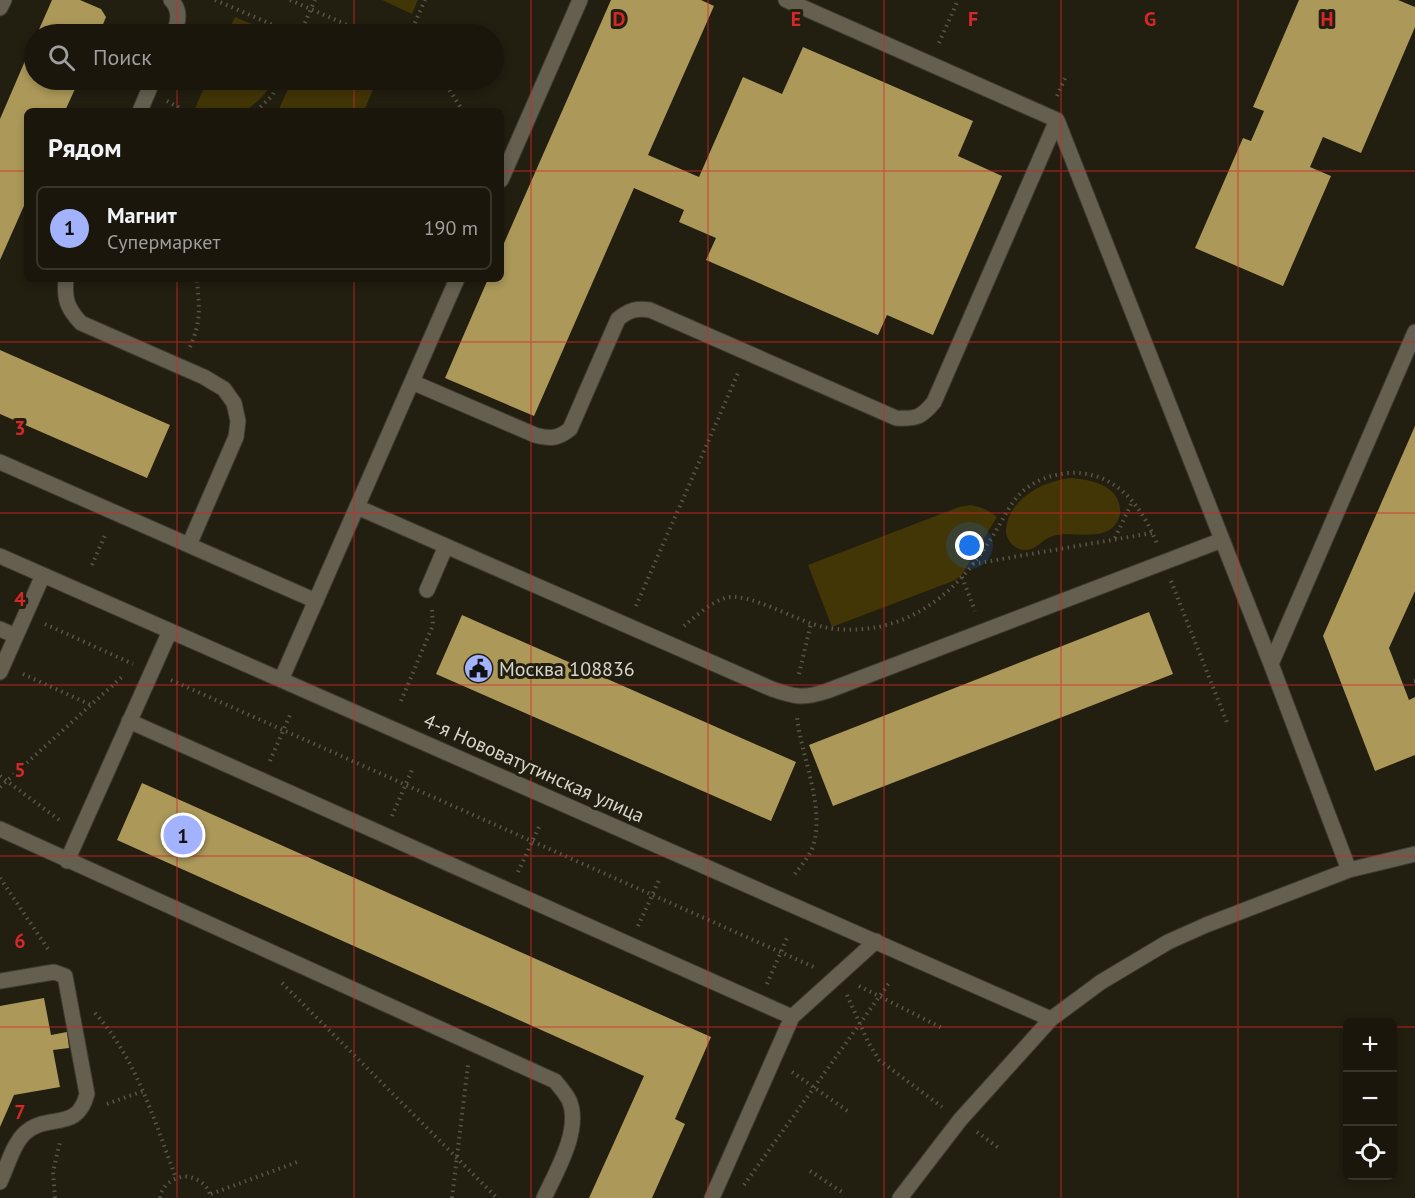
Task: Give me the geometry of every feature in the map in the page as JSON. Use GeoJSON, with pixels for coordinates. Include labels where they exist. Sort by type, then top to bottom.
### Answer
{"type":"FeatureCollection","features":[{"type":"Feature","properties":{"kind":"street"},"geometry":{"type":"LineString","coordinates":[[0,8],[3,0]]}},
{"type":"Feature","properties":{"kind":"street"},"geometry":{"type":"LineString","coordinates":[[171,0],[176,5],[179,16],[176,24]]}},
{"type":"Feature","properties":{"kind":"street"},"geometry":{"type":"LineString","coordinates":[[504,173],[580,0]]}},
{"type":"Feature","properties":{"kind":"street"},"geometry":{"type":"LineString","coordinates":[[786,0],[1057,120],[1271,664],[1349,870]]}},
{"type":"Feature","properties":{"kind":"street"},"geometry":{"type":"LineString","coordinates":[[141,108],[149,90]]}},
{"type":"Feature","properties":{"kind":"street"},"geometry":{"type":"LineString","coordinates":[[412,382],[535,435],[549,439],[561,436],[570,429],[618,319],[628,311],[637,308],[650,310],[896,418],[913,419],[925,413],[934,402],[1057,120]]}},
{"type":"Feature","properties":{"kind":"street"},"geometry":{"type":"LineString","coordinates":[[66,282],[64,296],[69,311],[81,323],[204,377],[224,389],[234,403],[238,421],[236,437],[189,545]]}},
{"type":"Feature","properties":{"kind":"street"},"geometry":{"type":"LineString","coordinates":[[281,680],[457,282]]}},
{"type":"Feature","properties":{"kind":"street"},"geometry":{"type":"LineString","coordinates":[[1271,664],[1415,332]]}},
{"type":"Feature","properties":{"kind":"street"},"geometry":{"type":"LineString","coordinates":[[0,462],[316,601]]}},
{"type":"Feature","properties":{"kind":"street"},"geometry":{"type":"LineString","coordinates":[[357,507],[796,698],[819,694],[1222,540]]}},
{"type":"Feature","properties":{"kind":"street"},"geometry":{"type":"LineString","coordinates":[[427,590],[446,546]]}},
{"type":"Feature","properties":{"kind":"street","name":"4-я Нововатутинская улица"},"geometry":{"type":"LineString","coordinates":[[0,556],[1051,1019]]}},
{"type":"Feature","properties":{"kind":"street"},"geometry":{"type":"LineString","coordinates":[[2,668],[42,575]]}},
{"type":"Feature","properties":{"kind":"street"},"geometry":{"type":"LineString","coordinates":[[0,629],[16,636]]}},
{"type":"Feature","properties":{"kind":"street"},"geometry":{"type":"LineString","coordinates":[[67,861],[170,631]]}},
{"type":"Feature","properties":{"kind":"street"},"geometry":{"type":"LineString","coordinates":[[129,721],[792,1017]]}},
{"type":"Feature","properties":{"kind":"street"},"geometry":{"type":"LineString","coordinates":[[0,829],[555,1081],[569,1101],[574,1122],[566,1149],[544,1198]]}},
{"type":"Feature","properties":{"kind":"street"},"geometry":{"type":"LineString","coordinates":[[900,1198],[960,1120],[1051,1019],[1101,982],[1168,942],[1206,925],[1349,870],[1415,854]]}},
{"type":"Feature","properties":{"kind":"street"},"geometry":{"type":"LineString","coordinates":[[712,1198],[792,1017],[876,941]]}},
{"type":"Feature","properties":{"kind":"street"},"geometry":{"type":"LineString","coordinates":[[0,981],[54,972],[64,978],[87,1094],[84,1107],[76,1116],[39,1125],[23,1135],[0,1182]]}},
{"type":"Feature","properties":{"kind":"path"},"geometry":{"type":"LineString","coordinates":[[215,0],[271,24]]}},
{"type":"Feature","properties":{"kind":"path"},"geometry":{"type":"LineString","coordinates":[[291,0],[345,24]]}},
{"type":"Feature","properties":{"kind":"path"},"geometry":{"type":"LineString","coordinates":[[304,24],[315,0]]}},
{"type":"Feature","properties":{"kind":"path"},"geometry":{"type":"LineString","coordinates":[[414,24],[425,0]]}},
{"type":"Feature","properties":{"kind":"path"},"geometry":{"type":"LineString","coordinates":[[930,63],[958,0]]}},
{"type":"Feature","properties":{"kind":"path"},"geometry":{"type":"LineString","coordinates":[[259,108],[275,90]]}},
{"type":"Feature","properties":{"kind":"path"},"geometry":{"type":"LineString","coordinates":[[449,90],[461,108]]}},
{"type":"Feature","properties":{"kind":"path"},"geometry":{"type":"LineString","coordinates":[[181,367],[199,324],[197,282]]}},
{"type":"Feature","properties":{"kind":"path"},"geometry":{"type":"LineString","coordinates":[[627,626],[747,352]]}},
{"type":"Feature","properties":{"kind":"path"},"geometry":{"type":"LineString","coordinates":[[665,642],[716,602],[727,597],[748,598],[824,627],[858,629],[878,627],[902,620],[924,610],[946,594],[962,577],[997,529],[1008,508],[1023,491],[1039,480],[1058,474],[1077,473],[1096,476],[1114,485],[1132,501],[1148,521],[1228,725]]}},
{"type":"Feature","properties":{"kind":"path"},"geometry":{"type":"LineString","coordinates":[[1114,539],[1132,501]]}},
{"type":"Feature","properties":{"kind":"path"},"geometry":{"type":"LineString","coordinates":[[92,566],[115,513]]}},
{"type":"Feature","properties":{"kind":"path"},"geometry":{"type":"LineString","coordinates":[[973,564],[1152,533]]}},
{"type":"Feature","properties":{"kind":"path"},"geometry":{"type":"LineString","coordinates":[[962,577],[983,632]]}},
{"type":"Feature","properties":{"kind":"path"},"geometry":{"type":"LineString","coordinates":[[401,701],[434,625],[427,590]]}},
{"type":"Feature","properties":{"kind":"path"},"geometry":{"type":"LineString","coordinates":[[0,787],[136,665],[25,615]]}},
{"type":"Feature","properties":{"kind":"path"},"geometry":{"type":"LineString","coordinates":[[795,874],[811,850],[816,814],[800,739],[796,698],[800,668],[811,623]]}},
{"type":"Feature","properties":{"kind":"path"},"geometry":{"type":"LineString","coordinates":[[2,668],[91,705]]}},
{"type":"Feature","properties":{"kind":"path"},"geometry":{"type":"LineString","coordinates":[[152,671],[838,977],[944,1029]]}},
{"type":"Feature","properties":{"kind":"path"},"geometry":{"type":"LineString","coordinates":[[261,781],[290,716]]}},
{"type":"Feature","properties":{"kind":"path"},"geometry":{"type":"LineString","coordinates":[[383,835],[412,770]]}},
{"type":"Feature","properties":{"kind":"path"},"geometry":{"type":"LineString","coordinates":[[0,776],[79,835]]}},
{"type":"Feature","properties":{"kind":"path"},"geometry":{"type":"LineString","coordinates":[[509,892],[538,827]]}},
{"type":"Feature","properties":{"kind":"path"},"geometry":{"type":"LineString","coordinates":[[0,878],[51,954],[64,978],[102,1021],[137,1075],[176,1178]]}},
{"type":"Feature","properties":{"kind":"path"},"geometry":{"type":"LineString","coordinates":[[630,945],[659,880]]}},
{"type":"Feature","properties":{"kind":"path"},"geometry":{"type":"LineString","coordinates":[[758,1003],[788,938]]}},
{"type":"Feature","properties":{"kind":"path"},"geometry":{"type":"LineString","coordinates":[[276,977],[497,1198]]}},
{"type":"Feature","properties":{"kind":"path"},"geometry":{"type":"LineString","coordinates":[[838,977],[871,1048],[879,1060],[1000,1149]]}},
{"type":"Feature","properties":{"kind":"path"},"geometry":{"type":"LineString","coordinates":[[741,1189],[889,983]]}},
{"type":"Feature","properties":{"kind":"path"},"geometry":{"type":"LineString","coordinates":[[453,1198],[470,1042]]}},
{"type":"Feature","properties":{"kind":"path"},"geometry":{"type":"LineString","coordinates":[[774,1059],[849,1112]]}},
{"type":"Feature","properties":{"kind":"path"},"geometry":{"type":"LineString","coordinates":[[55,1198],[53,1172],[57,1153],[65,1133],[76,1116]]}},
{"type":"Feature","properties":{"kind":"path"},"geometry":{"type":"LineString","coordinates":[[160,1198],[167,1183],[176,1178],[193,1177],[207,1187],[211,1196],[300,1161]]}},
{"type":"Feature","properties":{"kind":"path"},"geometry":{"type":"LineString","coordinates":[[810,1171],[845,1194]]}},
{"type":"Feature","properties":{"kind":"shaded area"},"geometry":{"type":"Polygon","coordinates":[[[382,0],[418,0],[412,14],[382,0]]]}},
{"type":"Feature","properties":{"kind":"shaded area"},"geometry":{"type":"Polygon","coordinates":[[[235,17],[252,24],[232,24],[235,17]]]}},
{"type":"Feature","properties":{"kind":"shaded area"},"geometry":{"type":"Polygon","coordinates":[[[203,90],[267,90],[249,108],[195,108],[203,90]]]}},
{"type":"Feature","properties":{"kind":"shaded area"},"geometry":{"type":"Polygon","coordinates":[[[287,90],[373,90],[365,108],[279,108],[287,90]]]}},
{"type":"Feature","properties":{"kind":"shaded area"},"geometry":{"type":"Polygon","coordinates":[[[1070,478],[1096,482],[1111,490],[1119,504],[1120,515],[1115,525],[1099,534],[1053,536],[1029,550],[1021,550],[1014,546],[1007,536],[1006,529],[1014,508],[1029,493],[1039,487],[1070,478]]]}},
{"type":"Feature","properties":{"kind":"shaded area"},"geometry":{"type":"Polygon","coordinates":[[[970,505],[985,509],[997,517],[961,576],[832,627],[808,565],[959,507],[970,505]]]}},
{"type":"Feature","properties":{"kind":"building"},"geometry":{"type":"Polygon","coordinates":[[[52,0],[80,0],[101,9],[106,17],[103,24],[41,24],[52,0]]]}},
{"type":"Feature","properties":{"kind":"building"},"geometry":{"type":"Polygon","coordinates":[[[611,0],[701,0],[714,6],[648,155],[699,177],[743,77],[782,94],[803,47],[973,121],[958,156],[1002,176],[933,335],[887,315],[878,335],[706,260],[716,238],[679,222],[684,210],[634,188],[534,416],[445,378],[487,282],[504,282],[504,243],[611,0]]]}},
{"type":"Feature","properties":{"kind":"building"},"geometry":{"type":"Polygon","coordinates":[[[1299,0],[1398,0],[1415,7],[1415,27],[1361,153],[1323,137],[1310,167],[1331,176],[1283,286],[1195,248],[1243,138],[1251,141],[1264,111],[1253,107],[1299,0]]]}},
{"type":"Feature","properties":{"kind":"building"},"geometry":{"type":"Polygon","coordinates":[[[24,63],[24,90],[74,90],[66,108],[24,108],[24,206],[0,260],[0,119],[24,63]]]}},
{"type":"Feature","properties":{"kind":"building"},"geometry":{"type":"Polygon","coordinates":[[[0,350],[170,425],[147,478],[0,414],[0,350]]]}},
{"type":"Feature","properties":{"kind":"building"},"geometry":{"type":"Polygon","coordinates":[[[1415,426],[1415,591],[1389,648],[1409,700],[1415,697],[1415,755],[1375,771],[1323,636],[1415,426]]]}},
{"type":"Feature","properties":{"kind":"building"},"geometry":{"type":"Polygon","coordinates":[[[1149,612],[1173,674],[833,806],[809,745],[1149,612]]]}},
{"type":"Feature","properties":{"kind":"building"},"geometry":{"type":"Polygon","coordinates":[[[462,615],[796,762],[771,821],[436,674],[462,615]]]}},
{"type":"Feature","properties":{"kind":"building"},"geometry":{"type":"Polygon","coordinates":[[[142,783],[711,1037],[675,1119],[685,1124],[652,1198],[589,1198],[644,1076],[117,840],[142,783]]]}},
{"type":"Feature","properties":{"kind":"building"},"geometry":{"type":"Polygon","coordinates":[[[44,998],[51,1035],[67,1032],[69,1048],[53,1050],[60,1087],[14,1095],[0,1127],[0,1006],[44,998]]]}},
{"type":"Feature","properties":{"kind":"place","name":"Москва 108836"},"geometry":{"type":"Point","coordinates":[478,669]}},
{"type":"Feature","properties":{"kind":"place","name":"Магнит"},"geometry":{"type":"Point","coordinates":[183,835]}}]}
